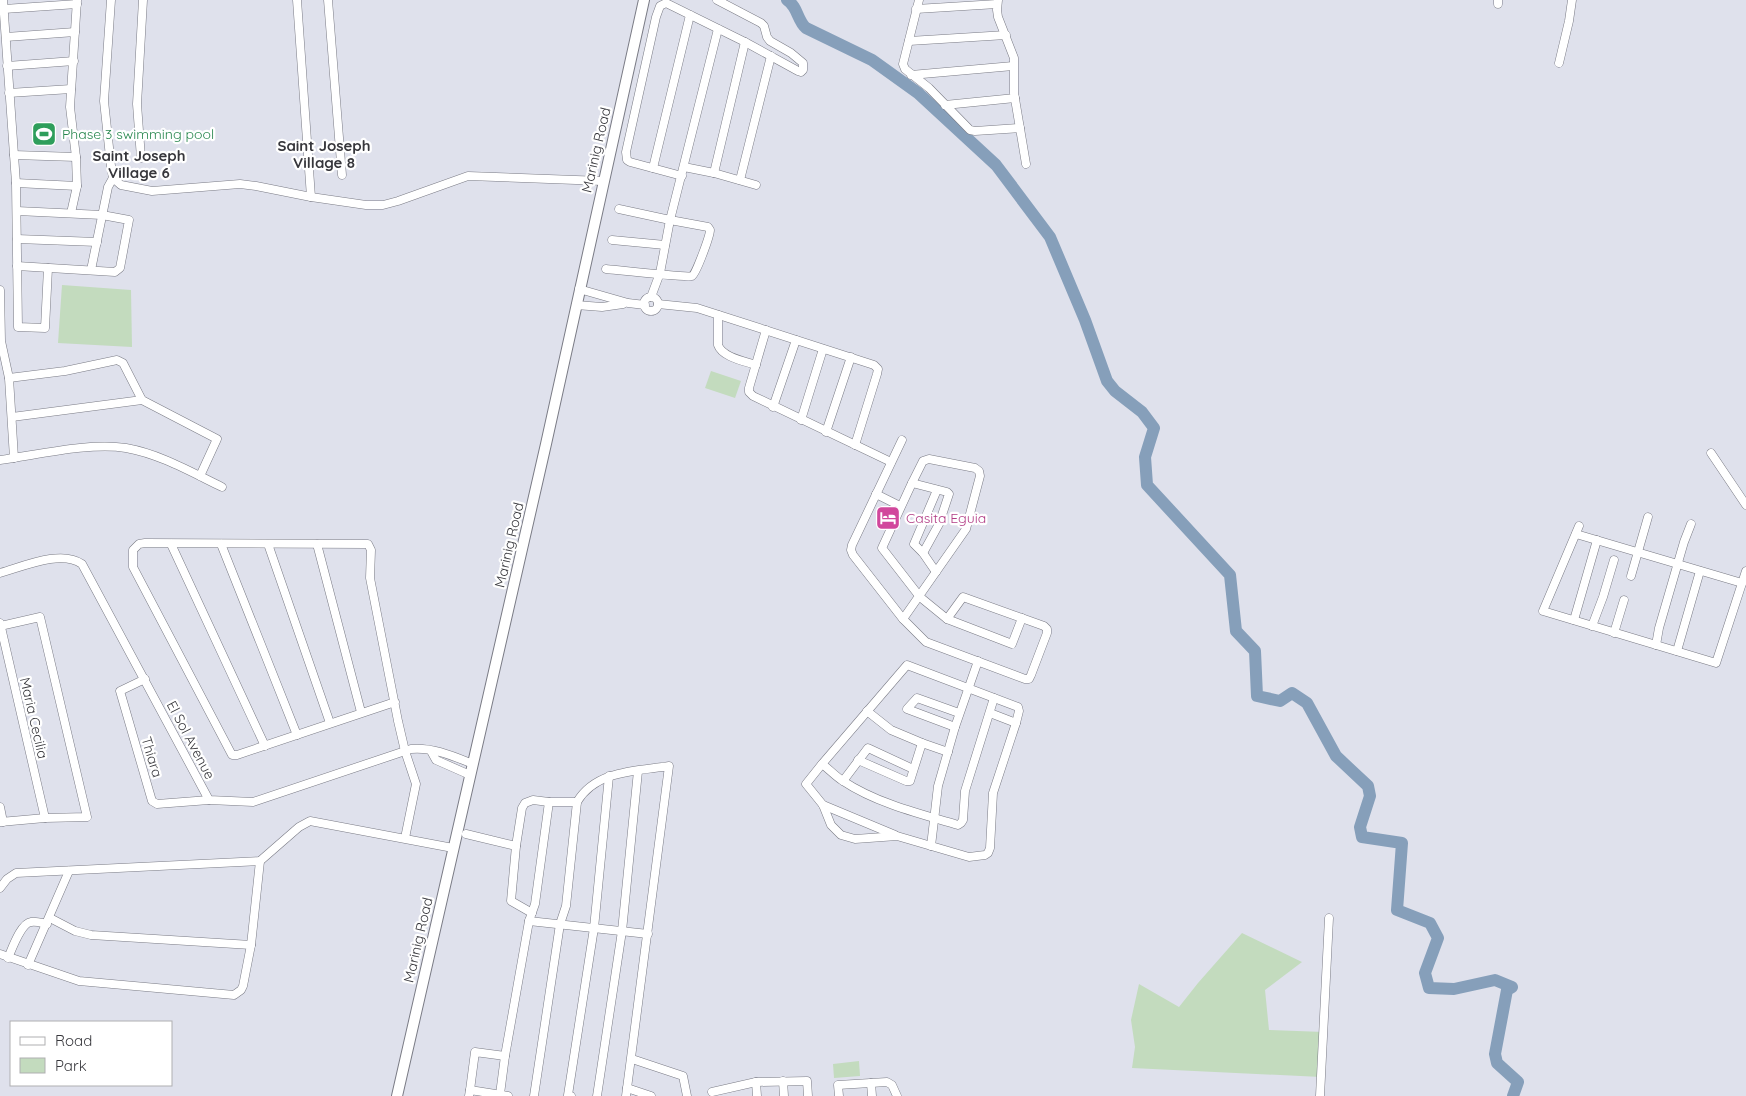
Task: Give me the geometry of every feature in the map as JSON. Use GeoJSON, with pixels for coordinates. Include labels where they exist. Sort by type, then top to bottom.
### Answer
{"type":"FeatureCollection","features":[{"type":"Feature","properties":{"kind":"street"},"geometry":{"type":"LineString","coordinates":[[3,0],[16,182],[18,327],[45,328],[48,268]]}},
{"type":"Feature","properties":{"kind":"street"},"geometry":{"type":"LineString","coordinates":[[91,270],[108,187],[113,178],[104,101],[110,0]]}},
{"type":"Feature","properties":{"kind":"street"},"geometry":{"type":"LineString","coordinates":[[141,158],[137,104],[143,0]]}},
{"type":"Feature","properties":{"kind":"street"},"geometry":{"type":"LineString","coordinates":[[297,0],[311,197]]}},
{"type":"Feature","properties":{"kind":"street"},"geometry":{"type":"LineString","coordinates":[[328,0],[342,175]]}},
{"type":"Feature","properties":{"kind":"street","name":"Marinig Road"},"geometry":{"type":"LineString","coordinates":[[397,1096],[546,444],[644,0]]}},
{"type":"Feature","properties":{"kind":"street"},"geometry":{"type":"LineString","coordinates":[[682,176],[627,160],[626,152],[660,6],[666,3],[745,42],[798,71],[801,72],[803,70],[803,63],[770,41],[761,23],[717,0]]}},
{"type":"Feature","properties":{"kind":"street"},"geometry":{"type":"LineString","coordinates":[[918,0],[903,64],[905,70],[929,88],[970,130],[1020,128]]}},
{"type":"Feature","properties":{"kind":"street"},"geometry":{"type":"LineString","coordinates":[[1559,63],[1572,0]]}},
{"type":"Feature","properties":{"kind":"street"},"geometry":{"type":"LineString","coordinates":[[4,9],[77,2],[70,107],[76,157],[77,186],[71,213]]}},
{"type":"Feature","properties":{"kind":"street"},"geometry":{"type":"LineString","coordinates":[[916,9],[997,2],[998,17],[1014,58],[1015,98],[1026,164]]}},
{"type":"Feature","properties":{"kind":"street"},"geometry":{"type":"LineString","coordinates":[[653,168],[690,15]]}},
{"type":"Feature","properties":{"kind":"street"},"geometry":{"type":"LineString","coordinates":[[652,297],[660,273],[674,202],[718,29]]}},
{"type":"Feature","properties":{"kind":"street"},"geometry":{"type":"LineString","coordinates":[[6,38],[75,32]]}},
{"type":"Feature","properties":{"kind":"street"},"geometry":{"type":"LineString","coordinates":[[909,41],[1006,35]]}},
{"type":"Feature","properties":{"kind":"street"},"geometry":{"type":"LineString","coordinates":[[714,173],[745,42]]}},
{"type":"Feature","properties":{"kind":"street"},"geometry":{"type":"LineString","coordinates":[[740,180],[771,56]]}},
{"type":"Feature","properties":{"kind":"street"},"geometry":{"type":"LineString","coordinates":[[7,66],[74,61]]}},
{"type":"Feature","properties":{"kind":"street"},"geometry":{"type":"LineString","coordinates":[[911,75],[1013,66]]}},
{"type":"Feature","properties":{"kind":"street"},"geometry":{"type":"LineString","coordinates":[[9,93],[71,89]]}},
{"type":"Feature","properties":{"kind":"street"},"geometry":{"type":"LineString","coordinates":[[945,105],[1015,98]]}},
{"type":"Feature","properties":{"kind":"street"},"geometry":{"type":"LineString","coordinates":[[14,155],[76,157]]}},
{"type":"Feature","properties":{"kind":"street"},"geometry":{"type":"LineString","coordinates":[[684,167],[756,185]]}},
{"type":"Feature","properties":{"kind":"street"},"geometry":{"type":"LineString","coordinates":[[113,178],[121,185],[152,191],[240,184],[366,205],[398,201],[468,176],[603,181]]}},
{"type":"Feature","properties":{"kind":"street"},"geometry":{"type":"LineString","coordinates":[[16,182],[77,186]]}},
{"type":"Feature","properties":{"kind":"street"},"geometry":{"type":"LineString","coordinates":[[606,269],[692,276],[695,273],[710,236],[708,227],[619,210]]}},
{"type":"Feature","properties":{"kind":"street"},"geometry":{"type":"LineString","coordinates":[[16,211],[102,215],[130,220],[120,268],[115,272],[17,266]]}},
{"type":"Feature","properties":{"kind":"street"},"geometry":{"type":"LineString","coordinates":[[17,239],[97,242]]}},
{"type":"Feature","properties":{"kind":"street"},"geometry":{"type":"LineString","coordinates":[[612,240],[665,245]]}},
{"type":"Feature","properties":{"kind":"street"},"geometry":{"type":"LineString","coordinates":[[579,289],[628,303],[645,305]]}},
{"type":"Feature","properties":{"kind":"street"},"geometry":{"type":"LineString","coordinates":[[0,290],[1,341],[9,378],[14,458]]}},
{"type":"Feature","properties":{"kind":"street"},"geometry":{"type":"LineString","coordinates":[[652,297],[656,298],[658,304]]}},
{"type":"Feature","properties":{"kind":"street"},"geometry":{"type":"LineString","coordinates":[[652,297],[647,298],[646,309],[652,311],[658,304]]}},
{"type":"Feature","properties":{"kind":"street"},"geometry":{"type":"LineString","coordinates":[[576,305],[602,307],[628,303]]}},
{"type":"Feature","properties":{"kind":"street"},"geometry":{"type":"LineString","coordinates":[[658,304],[696,308],[874,365],[878,369],[854,445]]}},
{"type":"Feature","properties":{"kind":"street"},"geometry":{"type":"LineString","coordinates":[[718,315],[719,349],[724,353],[756,365]]}},
{"type":"Feature","properties":{"kind":"street"},"geometry":{"type":"LineString","coordinates":[[766,330],[749,392],[773,408],[890,462]]}},
{"type":"Feature","properties":{"kind":"street"},"geometry":{"type":"LineString","coordinates":[[773,408],[796,340]]}},
{"type":"Feature","properties":{"kind":"street"},"geometry":{"type":"LineString","coordinates":[[801,420],[823,348]]}},
{"type":"Feature","properties":{"kind":"street"},"geometry":{"type":"LineString","coordinates":[[826,432],[852,357]]}},
{"type":"Feature","properties":{"kind":"street"},"geometry":{"type":"LineString","coordinates":[[9,378],[64,371],[117,360],[126,366],[142,400]]}},
{"type":"Feature","properties":{"kind":"street"},"geometry":{"type":"LineString","coordinates":[[12,418],[142,400],[217,439],[200,476]]}},
{"type":"Feature","properties":{"kind":"street"},"geometry":{"type":"LineString","coordinates":[[902,440],[890,462],[851,550],[903,619],[926,642],[1025,679],[1029,678],[1047,629],[1044,626],[963,597],[947,619]]}},
{"type":"Feature","properties":{"kind":"street"},"geometry":{"type":"LineString","coordinates":[[0,460],[87,447],[107,446],[125,448],[165,459],[222,487]]}},
{"type":"Feature","properties":{"kind":"street"},"geometry":{"type":"LineString","coordinates":[[1711,453],[1746,505]]}},
{"type":"Feature","properties":{"kind":"street"},"geometry":{"type":"LineString","coordinates":[[903,619],[920,597],[966,529],[980,476],[979,471],[975,468],[926,459],[900,506],[882,548],[920,597],[947,619],[1012,644],[1022,618]]}},
{"type":"Feature","properties":{"kind":"street"},"geometry":{"type":"LineString","coordinates":[[912,483],[949,494],[939,524],[923,553]]}},
{"type":"Feature","properties":{"kind":"street"},"geometry":{"type":"LineString","coordinates":[[936,572],[923,553],[914,544],[937,490]]}},
{"type":"Feature","properties":{"kind":"street"},"geometry":{"type":"LineString","coordinates":[[876,494],[900,506]]}},
{"type":"Feature","properties":{"kind":"street"},"geometry":{"type":"LineString","coordinates":[[1632,576],[1648,517]]}},
{"type":"Feature","properties":{"kind":"street"},"geometry":{"type":"LineString","coordinates":[[1656,645],[1659,626],[1690,524]]}},
{"type":"Feature","properties":{"kind":"street"},"geometry":{"type":"LineString","coordinates":[[1742,583],[1597,540],[1577,530],[1543,611],[1716,663],[1746,571]]}},
{"type":"Feature","properties":{"kind":"street"},"geometry":{"type":"LineString","coordinates":[[1574,620],[1597,540]]}},
{"type":"Feature","properties":{"kind":"street"},"geometry":{"type":"LineString","coordinates":[[395,702],[265,746],[232,755],[133,566],[133,550],[139,544],[368,544],[371,550],[370,578],[405,751],[416,784],[405,838]]}},
{"type":"Feature","properties":{"kind":"street"},"geometry":{"type":"LineString","coordinates":[[171,544],[265,746]]}},
{"type":"Feature","properties":{"kind":"street"},"geometry":{"type":"LineString","coordinates":[[221,544],[297,735]]}},
{"type":"Feature","properties":{"kind":"street"},"geometry":{"type":"LineString","coordinates":[[268,544],[330,723]]}},
{"type":"Feature","properties":{"kind":"street"},"geometry":{"type":"LineString","coordinates":[[317,544],[361,712]]}},
{"type":"Feature","properties":{"kind":"street","name":"El Sol Avenue"},"geometry":{"type":"LineString","coordinates":[[0,573],[57,557],[76,560],[82,564],[209,800],[253,802],[418,748],[431,751],[436,760],[472,770]]}},
{"type":"Feature","properties":{"kind":"street"},"geometry":{"type":"LineString","coordinates":[[1592,626],[1614,560]]}},
{"type":"Feature","properties":{"kind":"street"},"geometry":{"type":"LineString","coordinates":[[1677,651],[1700,571]]}},
{"type":"Feature","properties":{"kind":"street"},"geometry":{"type":"LineString","coordinates":[[1614,633],[1624,600]]}},
{"type":"Feature","properties":{"kind":"street"},"geometry":{"type":"LineString","coordinates":[[0,625],[40,617],[87,817],[44,818],[2,822],[0,807]]}},
{"type":"Feature","properties":{"kind":"street","name":"Maria Cecilia"},"geometry":{"type":"LineString","coordinates":[[0,625],[44,818]]}},
{"type":"Feature","properties":{"kind":"street"},"geometry":{"type":"LineString","coordinates":[[931,846],[938,786],[959,713],[978,661]]}},
{"type":"Feature","properties":{"kind":"street"},"geometry":{"type":"LineString","coordinates":[[823,805],[897,836],[931,846],[969,857],[988,853],[990,848],[993,793],[1016,723],[1018,707],[907,665],[806,784],[823,805],[831,825],[841,835],[855,839],[897,836]]}},
{"type":"Feature","properties":{"kind":"street","name":"Thiara"},"geometry":{"type":"LineString","coordinates":[[145,679],[120,691],[152,801],[158,804],[209,800]]}},
{"type":"Feature","properties":{"kind":"street"},"geometry":{"type":"LineString","coordinates":[[955,727],[906,710],[917,698],[959,713]]}},
{"type":"Feature","properties":{"kind":"street"},"geometry":{"type":"LineString","coordinates":[[822,764],[843,781],[866,794],[958,825],[963,820],[965,791],[994,698]]}},
{"type":"Feature","properties":{"kind":"street"},"geometry":{"type":"LineString","coordinates":[[867,711],[891,730],[948,752]]}},
{"type":"Feature","properties":{"kind":"street"},"geometry":{"type":"LineString","coordinates":[[990,713],[1016,723]]}},
{"type":"Feature","properties":{"kind":"street"},"geometry":{"type":"LineString","coordinates":[[858,760],[910,781],[922,743]]}},
{"type":"Feature","properties":{"kind":"street"},"geometry":{"type":"LineString","coordinates":[[843,781],[868,748],[913,769]]}},
{"type":"Feature","properties":{"kind":"street"},"geometry":{"type":"LineString","coordinates":[[534,1096],[560,924],[566,906],[578,802],[588,788],[609,776],[669,766],[627,1092],[651,1096]]}},
{"type":"Feature","properties":{"kind":"street"},"geometry":{"type":"LineString","coordinates":[[597,1096],[622,931],[638,771]]}},
{"type":"Feature","properties":{"kind":"street"},"geometry":{"type":"LineString","coordinates":[[569,1096],[594,928],[609,776]]}},
{"type":"Feature","properties":{"kind":"street"},"geometry":{"type":"LineString","coordinates":[[578,802],[534,800],[525,804],[522,808],[511,901],[530,917],[560,924],[648,934]]}},
{"type":"Feature","properties":{"kind":"street"},"geometry":{"type":"LineString","coordinates":[[500,1094],[505,1056],[534,904],[549,802]]}},
{"type":"Feature","properties":{"kind":"street"},"geometry":{"type":"LineString","coordinates":[[0,888],[7,879],[16,873],[260,861],[299,827],[310,821],[453,848]]}},
{"type":"Feature","properties":{"kind":"street"},"geometry":{"type":"LineString","coordinates":[[466,834],[516,846]]}},
{"type":"Feature","properties":{"kind":"street"},"geometry":{"type":"LineString","coordinates":[[0,954],[78,981],[230,996],[241,990],[251,945],[260,861]]}},
{"type":"Feature","properties":{"kind":"street"},"geometry":{"type":"LineString","coordinates":[[28,965],[69,871]]}},
{"type":"Feature","properties":{"kind":"street"},"geometry":{"type":"LineString","coordinates":[[1320,1096],[1329,918]]}},
{"type":"Feature","properties":{"kind":"street"},"geometry":{"type":"LineString","coordinates":[[8,958],[22,928],[34,921],[48,921],[91,936],[251,945]]}},
{"type":"Feature","properties":{"kind":"street"},"geometry":{"type":"LineString","coordinates":[[505,1056],[475,1052],[470,1093],[508,1096]]}},
{"type":"Feature","properties":{"kind":"street"},"geometry":{"type":"LineString","coordinates":[[632,1059],[683,1076],[687,1096]]}},
{"type":"Feature","properties":{"kind":"street"},"geometry":{"type":"LineString","coordinates":[[783,1081],[784,1096]]}},
{"type":"Feature","properties":{"kind":"street"},"geometry":{"type":"LineString","coordinates":[[712,1092],[756,1082],[807,1081],[808,1096]]}},
{"type":"Feature","properties":{"kind":"street"},"geometry":{"type":"LineString","coordinates":[[756,1082],[757,1096]]}},
{"type":"Feature","properties":{"kind":"street"},"geometry":{"type":"LineString","coordinates":[[839,1096],[838,1085],[871,1082],[890,1083],[897,1096]]}},
{"type":"Feature","properties":{"kind":"street"},"geometry":{"type":"LineString","coordinates":[[871,1082],[872,1096]]}},
{"type":"Feature","properties":{"kind":"green space"},"geometry":{"type":"Polygon","coordinates":[[[62,285],[131,290],[132,347],[58,343],[62,285]]]}},
{"type":"Feature","properties":{"kind":"green space"},"geometry":{"type":"Polygon","coordinates":[[[711,371],[741,381],[735,398],[705,388],[711,371]]]}},
{"type":"Feature","properties":{"kind":"green space"},"geometry":{"type":"Polygon","coordinates":[[[1242,933],[1302,962],[1265,990],[1269,1030],[1324,1032],[1321,1077],[1132,1068],[1135,1047],[1131,1020],[1139,984],[1179,1007],[1242,933]]]}},
{"type":"Feature","properties":{"kind":"green space"},"geometry":{"type":"Polygon","coordinates":[[[859,1061],[860,1076],[834,1078],[833,1064],[859,1061]]]}},
{"type":"Feature","properties":{"kind":"waterway"},"geometry":{"type":"LineString","coordinates":[[787,0],[791,3],[806,28],[872,60],[918,93],[996,165],[1050,237],[1085,320],[1107,381],[1115,391],[1142,412],[1154,428],[1145,457],[1147,485],[1230,575],[1236,631],[1255,651],[1257,696],[1280,701],[1292,693],[1307,703],[1336,756],[1368,786],[1370,796],[1360,827],[1362,837],[1402,843],[1397,910],[1430,923],[1438,938],[1425,973],[1429,988],[1454,989],[1495,980],[1512,987],[1507,990],[1495,1054],[1497,1063],[1518,1082],[1513,1096]]}},
{"type":"Feature","properties":{"kind":"place","name":"Phase 3 swimming pool"},"geometry":{"type":"Point","coordinates":[44,134]}},
{"type":"Feature","properties":{"kind":"place","name":"Casita Eguia"},"geometry":{"type":"Point","coordinates":[888,518]}},
{"type":"Feature","properties":{"kind":"district","name":"Saint Joseph Village 8"},"geometry":{"type":"Point","coordinates":[324,154]}},
{"type":"Feature","properties":{"kind":"district","name":"Saint Joseph Village 6"},"geometry":{"type":"Point","coordinates":[139,164]}}]}
